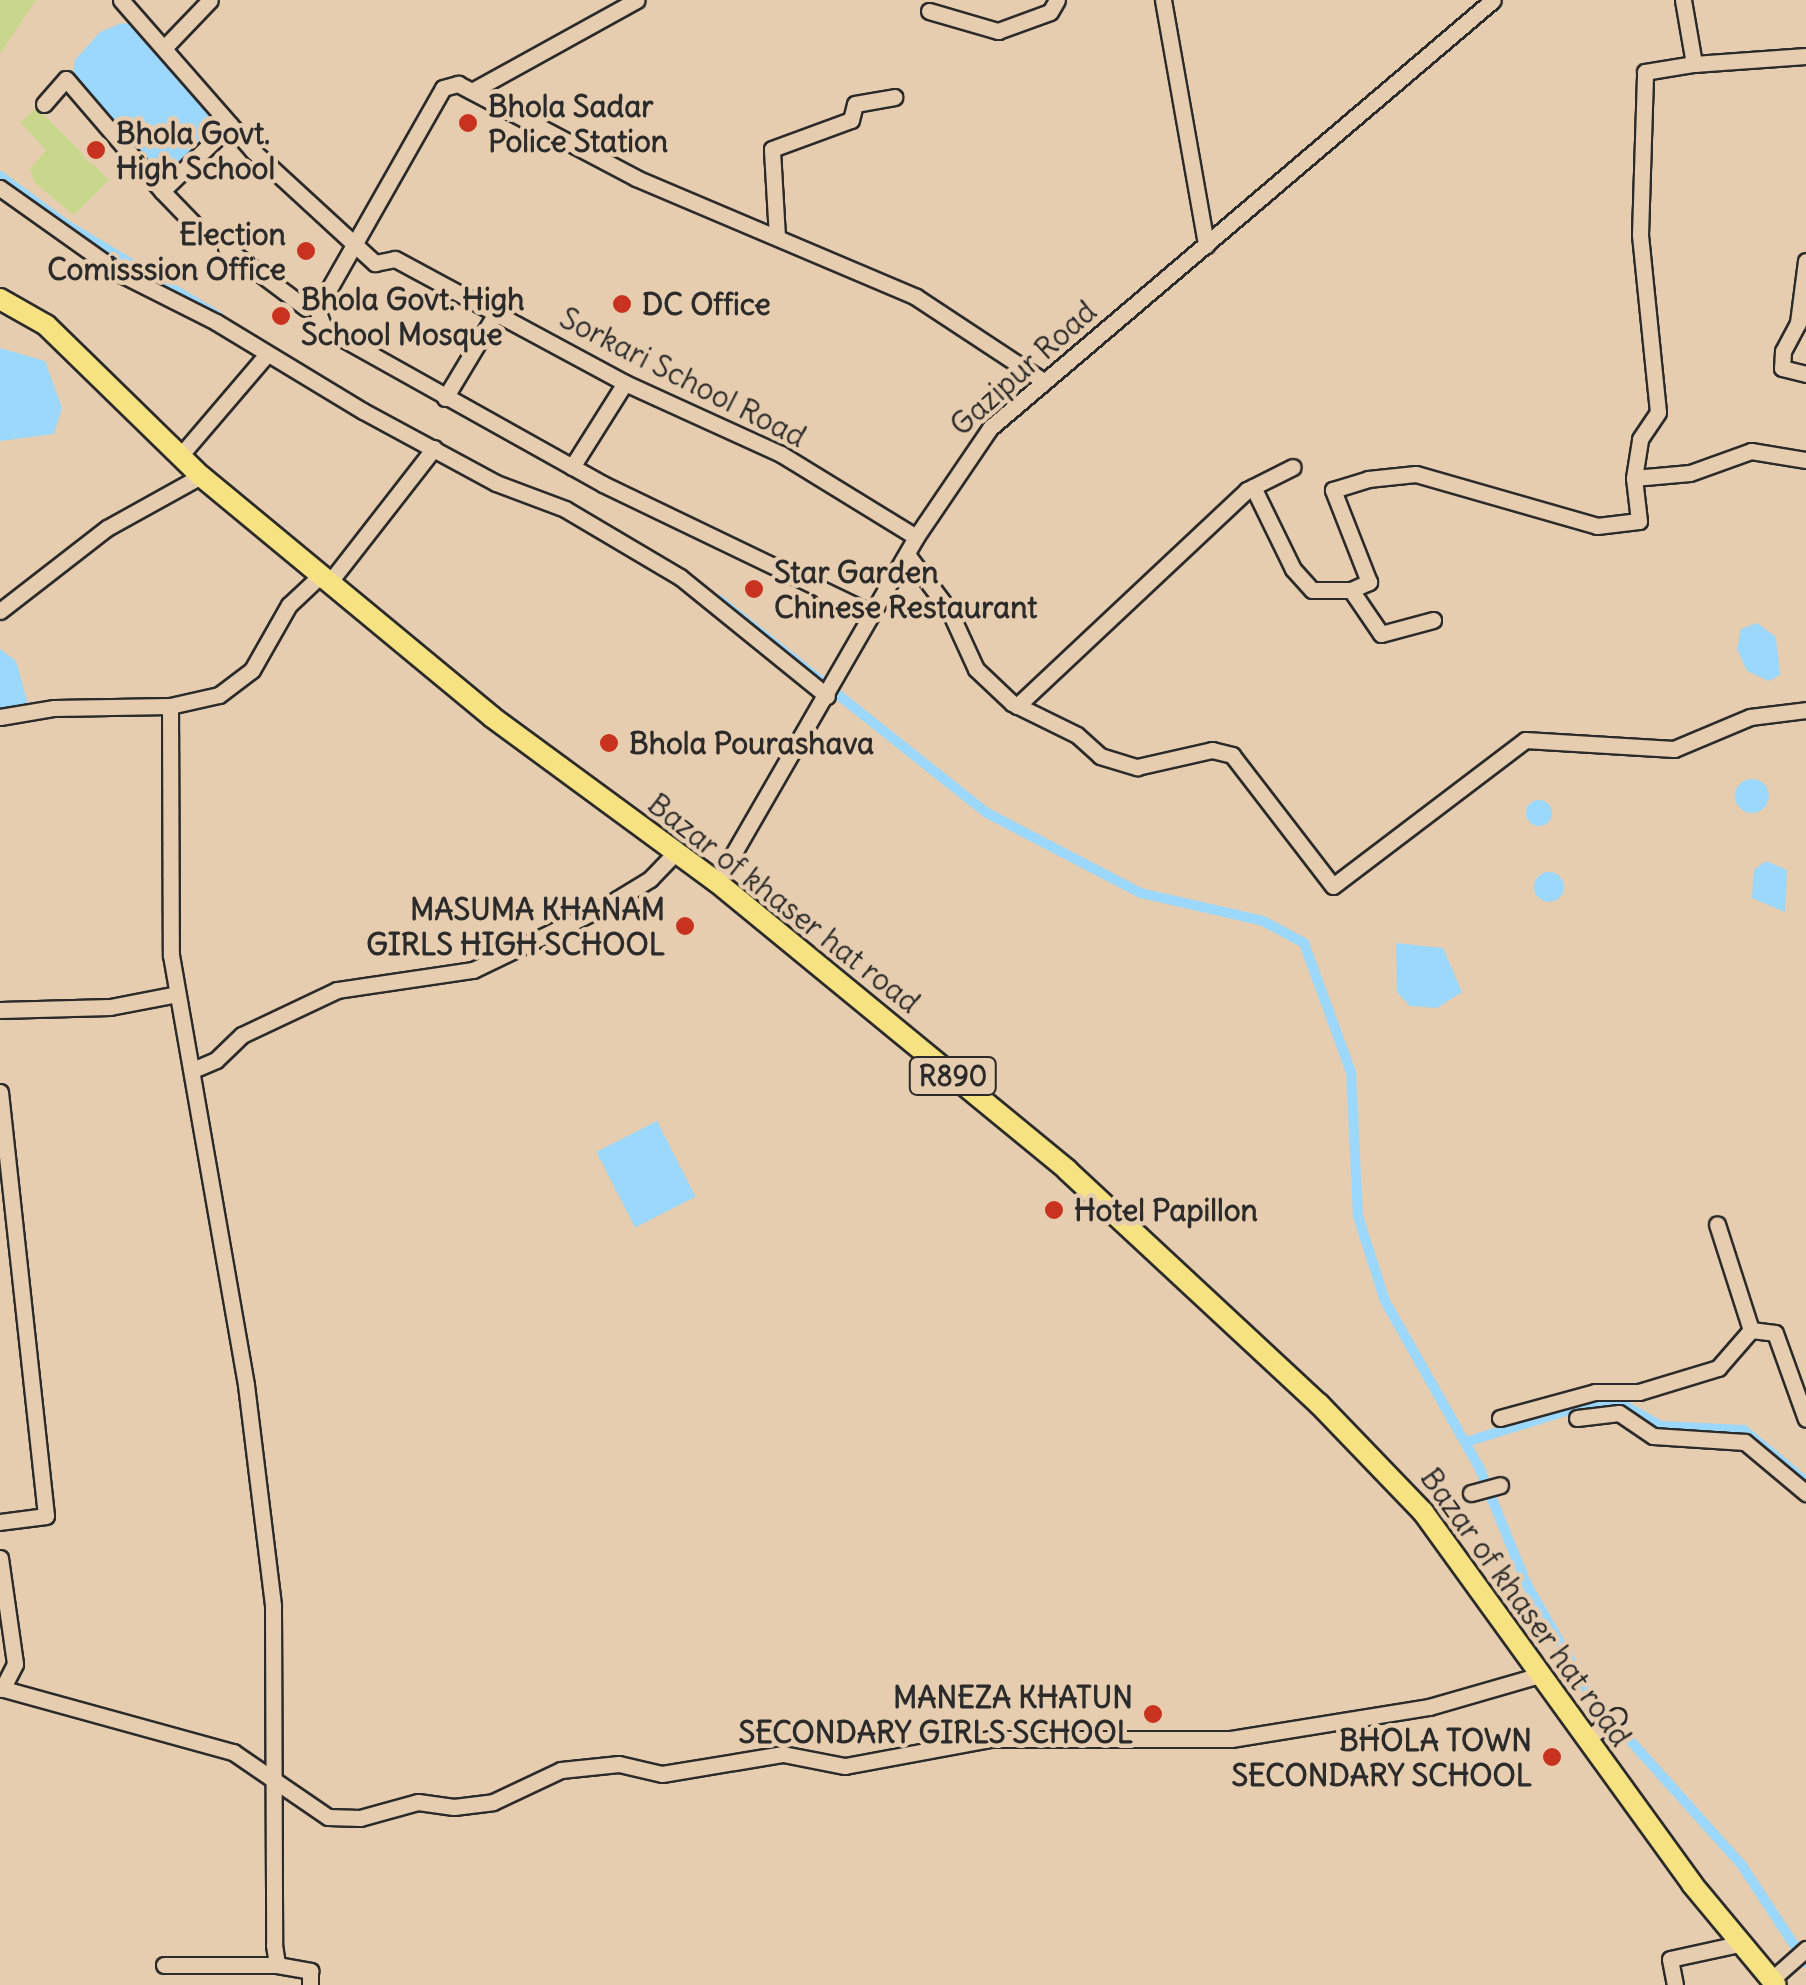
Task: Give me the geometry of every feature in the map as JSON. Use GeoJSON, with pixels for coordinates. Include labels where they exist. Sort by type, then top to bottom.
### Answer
{"type":"FeatureCollection","features":[{"type":"Feature","properties":{"kind":"main road","name":"Bazar of khaser hat road"},"geometry":{"type":"LineString","coordinates":[[0,299],[26,309],[64,341],[201,476],[325,579],[675,854],[717,882],[1067,1170],[1319,1404],[1423,1512],[1740,1944],[1777,1978]]}},
{"type":"Feature","properties":{"kind":"street","name":"Sorkari School Road"},"geometry":{"type":"LineString","coordinates":[[121,0],[230,125],[380,266],[395,259],[625,383],[781,454],[916,538]]}},
{"type":"Feature","properties":{"kind":"street"},"geometry":{"type":"LineString","coordinates":[[164,48],[210,0]]}},
{"type":"Feature","properties":{"kind":"street"},"geometry":{"type":"LineString","coordinates":[[472,92],[637,0]]}},
{"type":"Feature","properties":{"kind":"street"},"geometry":{"type":"LineString","coordinates":[[929,11],[998,31],[1050,12],[1057,0]]}},
{"type":"Feature","properties":{"kind":"street"},"geometry":{"type":"LineString","coordinates":[[1163,0],[1206,245]]}},
{"type":"Feature","properties":{"kind":"street","name":"Gazipur Road"},"geometry":{"type":"LineString","coordinates":[[717,882],[963,459],[1042,380],[1493,0]]}},
{"type":"Feature","properties":{"kind":"street"},"geometry":{"type":"LineString","coordinates":[[1683,0],[1694,64]]}},
{"type":"Feature","properties":{"kind":"street"},"geometry":{"type":"LineString","coordinates":[[1253,488],[1293,569],[1312,590],[1351,590],[1369,582],[1333,490],[1416,474],[1596,526],[1638,521],[1634,478],[1640,438],[1658,412],[1640,235],[1645,72],[1694,64],[1806,56]]}},
{"type":"Feature","properties":{"kind":"street"},"geometry":{"type":"LineString","coordinates":[[44,104],[66,79],[194,224]]}},
{"type":"Feature","properties":{"kind":"street"},"geometry":{"type":"LineString","coordinates":[[871,613],[572,467],[445,398],[317,318],[444,88],[458,84],[636,178],[916,297],[1042,380]]}},
{"type":"Feature","properties":{"kind":"street"},"geometry":{"type":"LineString","coordinates":[[777,237],[772,148],[851,120],[854,104],[894,96]]}},
{"type":"Feature","properties":{"kind":"street"},"geometry":{"type":"LineString","coordinates":[[162,191],[230,125]]}},
{"type":"Feature","properties":{"kind":"street"},"geometry":{"type":"LineString","coordinates":[[0,188],[72,245],[496,482],[565,509],[680,577],[828,696]]}},
{"type":"Feature","properties":{"kind":"street"},"geometry":{"type":"LineString","coordinates":[[226,248],[306,308]]}},
{"type":"Feature","properties":{"kind":"street"},"geometry":{"type":"LineString","coordinates":[[1806,262],[1798,323],[1783,351],[1782,368],[1806,374]]}},
{"type":"Feature","properties":{"kind":"street"},"geometry":{"type":"LineString","coordinates":[[445,398],[496,313]]}},
{"type":"Feature","properties":{"kind":"street"},"geometry":{"type":"LineString","coordinates":[[180,456],[266,354]]}},
{"type":"Feature","properties":{"kind":"street"},"geometry":{"type":"LineString","coordinates":[[572,467],[625,383]]}},
{"type":"Feature","properties":{"kind":"street"},"geometry":{"type":"LineString","coordinates":[[0,717],[54,708],[170,706],[204,701],[239,682],[289,605],[325,579],[434,448]]}},
{"type":"Feature","properties":{"kind":"street"},"geometry":{"type":"LineString","coordinates":[[1634,478],[1690,473],[1750,451],[1806,460]]}},
{"type":"Feature","properties":{"kind":"street"},"geometry":{"type":"LineString","coordinates":[[1017,706],[1253,488],[1292,467]]}},
{"type":"Feature","properties":{"kind":"street"},"geometry":{"type":"LineString","coordinates":[[0,611],[107,528],[201,476]]}},
{"type":"Feature","properties":{"kind":"street"},"geometry":{"type":"LineString","coordinates":[[909,557],[949,610],[976,669],[1017,706],[1077,735],[1100,756],[1137,767],[1212,750],[1232,755],[1332,886],[1525,740],[1674,750],[1750,717],[1806,710]]}},
{"type":"Feature","properties":{"kind":"street"},"geometry":{"type":"LineString","coordinates":[[1351,590],[1381,634],[1434,620]]}},
{"type":"Feature","properties":{"kind":"street"},"geometry":{"type":"LineString","coordinates":[[170,706],[169,936],[177,994],[195,1069],[271,1592],[278,1778],[270,1828],[277,1966]]}},
{"type":"Feature","properties":{"kind":"street"},"geometry":{"type":"LineString","coordinates":[[195,1069],[216,1060],[242,1035],[337,990],[472,970],[606,906],[650,879],[675,854]]}},
{"type":"Feature","properties":{"kind":"street"},"geometry":{"type":"LineString","coordinates":[[0,1010],[110,1007],[177,994]]}},
{"type":"Feature","properties":{"kind":"street"},"geometry":{"type":"LineString","coordinates":[[0,1092],[46,1516],[0,1522]]}},
{"type":"Feature","properties":{"kind":"street"},"geometry":{"type":"LineString","coordinates":[[1717,1224],[1751,1330]]}},
{"type":"Feature","properties":{"kind":"street"},"geometry":{"type":"LineString","coordinates":[[1500,1418],[1596,1392],[1639,1392],[1718,1368],[1751,1330]]}},
{"type":"Feature","properties":{"kind":"street"},"geometry":{"type":"LineString","coordinates":[[1751,1330],[1775,1333],[1806,1418]]}},
{"type":"Feature","properties":{"kind":"street"},"geometry":{"type":"LineString","coordinates":[[1577,1418],[1620,1413],[1654,1436],[1745,1442],[1806,1492]]}},
{"type":"Feature","properties":{"kind":"street"},"geometry":{"type":"LineString","coordinates":[[1471,1493],[1500,1486]]}},
{"type":"Feature","properties":{"kind":"street"},"geometry":{"type":"LineString","coordinates":[[0,1558],[15,1664],[1,1689],[202,1742],[278,1778],[328,1817],[360,1818],[418,1802],[454,1807],[493,1802],[560,1770],[619,1764],[662,1774],[784,1754],[845,1766],[990,1739],[1231,1739],[1428,1707],[1540,1675]]}},
{"type":"Feature","properties":{"kind":"street"},"geometry":{"type":"LineString","coordinates":[[1591,1736],[1617,1716]]}},
{"type":"Feature","properties":{"kind":"street"},"geometry":{"type":"LineString","coordinates":[[1675,1985],[1670,1959],[1740,1944]]}},
{"type":"Feature","properties":{"kind":"street"},"geometry":{"type":"LineString","coordinates":[[1777,1978],[1806,1949]]}},
{"type":"Feature","properties":{"kind":"street"},"geometry":{"type":"LineString","coordinates":[[164,1965],[277,1966],[310,1971],[310,1985]]}},
{"type":"Feature","properties":{"kind":"green space"},"geometry":{"type":"Polygon","coordinates":[[[0,0],[36,0],[0,54],[0,0]]]}},
{"type":"Feature","properties":{"kind":"green space"},"geometry":{"type":"Polygon","coordinates":[[[37,108],[109,180],[74,215],[35,183],[30,169],[46,150],[20,122],[37,108]]]}},
{"type":"Feature","properties":{"kind":"water"},"geometry":{"type":"Polygon","coordinates":[[[122,23],[140,26],[201,103],[218,115],[187,157],[158,178],[73,74],[75,60],[100,32],[122,23]]]}},
{"type":"Feature","properties":{"kind":"water"},"geometry":{"type":"Polygon","coordinates":[[[0,348],[45,361],[62,408],[54,434],[0,441],[0,348]]]}},
{"type":"Feature","properties":{"kind":"water"},"geometry":{"type":"Polygon","coordinates":[[[1757,623],[1776,637],[1780,675],[1769,681],[1747,671],[1737,649],[1741,629],[1757,623]]]}},
{"type":"Feature","properties":{"kind":"water"},"geometry":{"type":"Polygon","coordinates":[[[0,649],[16,661],[28,704],[0,712],[0,649]]]}},
{"type":"Feature","properties":{"kind":"water"},"geometry":{"type":"Polygon","coordinates":[[[1752,779],[1764,784],[1769,796],[1764,808],[1752,813],[1740,808],[1735,796],[1740,784],[1752,779]]]}},
{"type":"Feature","properties":{"kind":"water"},"geometry":{"type":"Polygon","coordinates":[[[1539,800],[1548,804],[1552,813],[1548,822],[1539,826],[1530,822],[1526,813],[1530,804],[1539,800]]]}},
{"type":"Feature","properties":{"kind":"water"},"geometry":{"type":"Polygon","coordinates":[[[1766,861],[1787,870],[1785,912],[1752,898],[1754,870],[1766,861]]]}},
{"type":"Feature","properties":{"kind":"water"},"geometry":{"type":"Polygon","coordinates":[[[1549,872],[1560,876],[1564,887],[1560,898],[1549,902],[1538,898],[1534,887],[1538,876],[1549,872]]]}},
{"type":"Feature","properties":{"kind":"water"},"geometry":{"type":"Polygon","coordinates":[[[1396,943],[1443,948],[1462,992],[1437,1008],[1410,1006],[1397,992],[1396,943]]]}},
{"type":"Feature","properties":{"kind":"water"},"geometry":{"type":"Polygon","coordinates":[[[657,1121],[696,1197],[635,1228],[596,1152],[657,1121]]]}},
{"type":"Feature","properties":{"kind":"waterway"},"geometry":{"type":"LineString","coordinates":[[0,176],[65,224],[218,316]]}},
{"type":"Feature","properties":{"kind":"waterway"},"geometry":{"type":"LineString","coordinates":[[719,600],[987,813],[1141,893],[1263,921],[1304,943],[1351,1072],[1358,1216],[1385,1301],[1479,1467],[1527,1585],[1592,1698],[1741,1864],[1806,1963]]}},
{"type":"Feature","properties":{"kind":"waterway"},"geometry":{"type":"LineString","coordinates":[[1466,1442],[1591,1403],[1622,1404],[1661,1426],[1744,1430],[1806,1482]]}},
{"type":"Feature","properties":{"kind":"place","name":"Bhola Sadar Police Station"},"geometry":{"type":"Point","coordinates":[468,123]}},
{"type":"Feature","properties":{"kind":"place","name":"Bhola Govt. High School"},"geometry":{"type":"Point","coordinates":[96,150]}},
{"type":"Feature","properties":{"kind":"place","name":"Election Comisssion Office"},"geometry":{"type":"Point","coordinates":[306,251]}},
{"type":"Feature","properties":{"kind":"place","name":"DC Office"},"geometry":{"type":"Point","coordinates":[622,304]}},
{"type":"Feature","properties":{"kind":"place","name":"Bhola Govt. High School Mosque"},"geometry":{"type":"Point","coordinates":[281,316]}},
{"type":"Feature","properties":{"kind":"place","name":"Star Garden Chinese Restaurant"},"geometry":{"type":"Point","coordinates":[754,589]}},
{"type":"Feature","properties":{"kind":"place","name":"Bhola Pourashava"},"geometry":{"type":"Point","coordinates":[609,743]}},
{"type":"Feature","properties":{"kind":"place","name":"MASUMA KHANAM GIRLS HIGH SCHOOL"},"geometry":{"type":"Point","coordinates":[685,926]}},
{"type":"Feature","properties":{"kind":"place","name":"Hotel Papillon"},"geometry":{"type":"Point","coordinates":[1054,1210]}},
{"type":"Feature","properties":{"kind":"place","name":"MANEZA KHATUN SECONDARY GIRLS SCHOOL"},"geometry":{"type":"Point","coordinates":[1153,1714]}},
{"type":"Feature","properties":{"kind":"place","name":"BHOLA TOWN SECONDARY SCHOOL"},"geometry":{"type":"Point","coordinates":[1552,1757]}}]}
